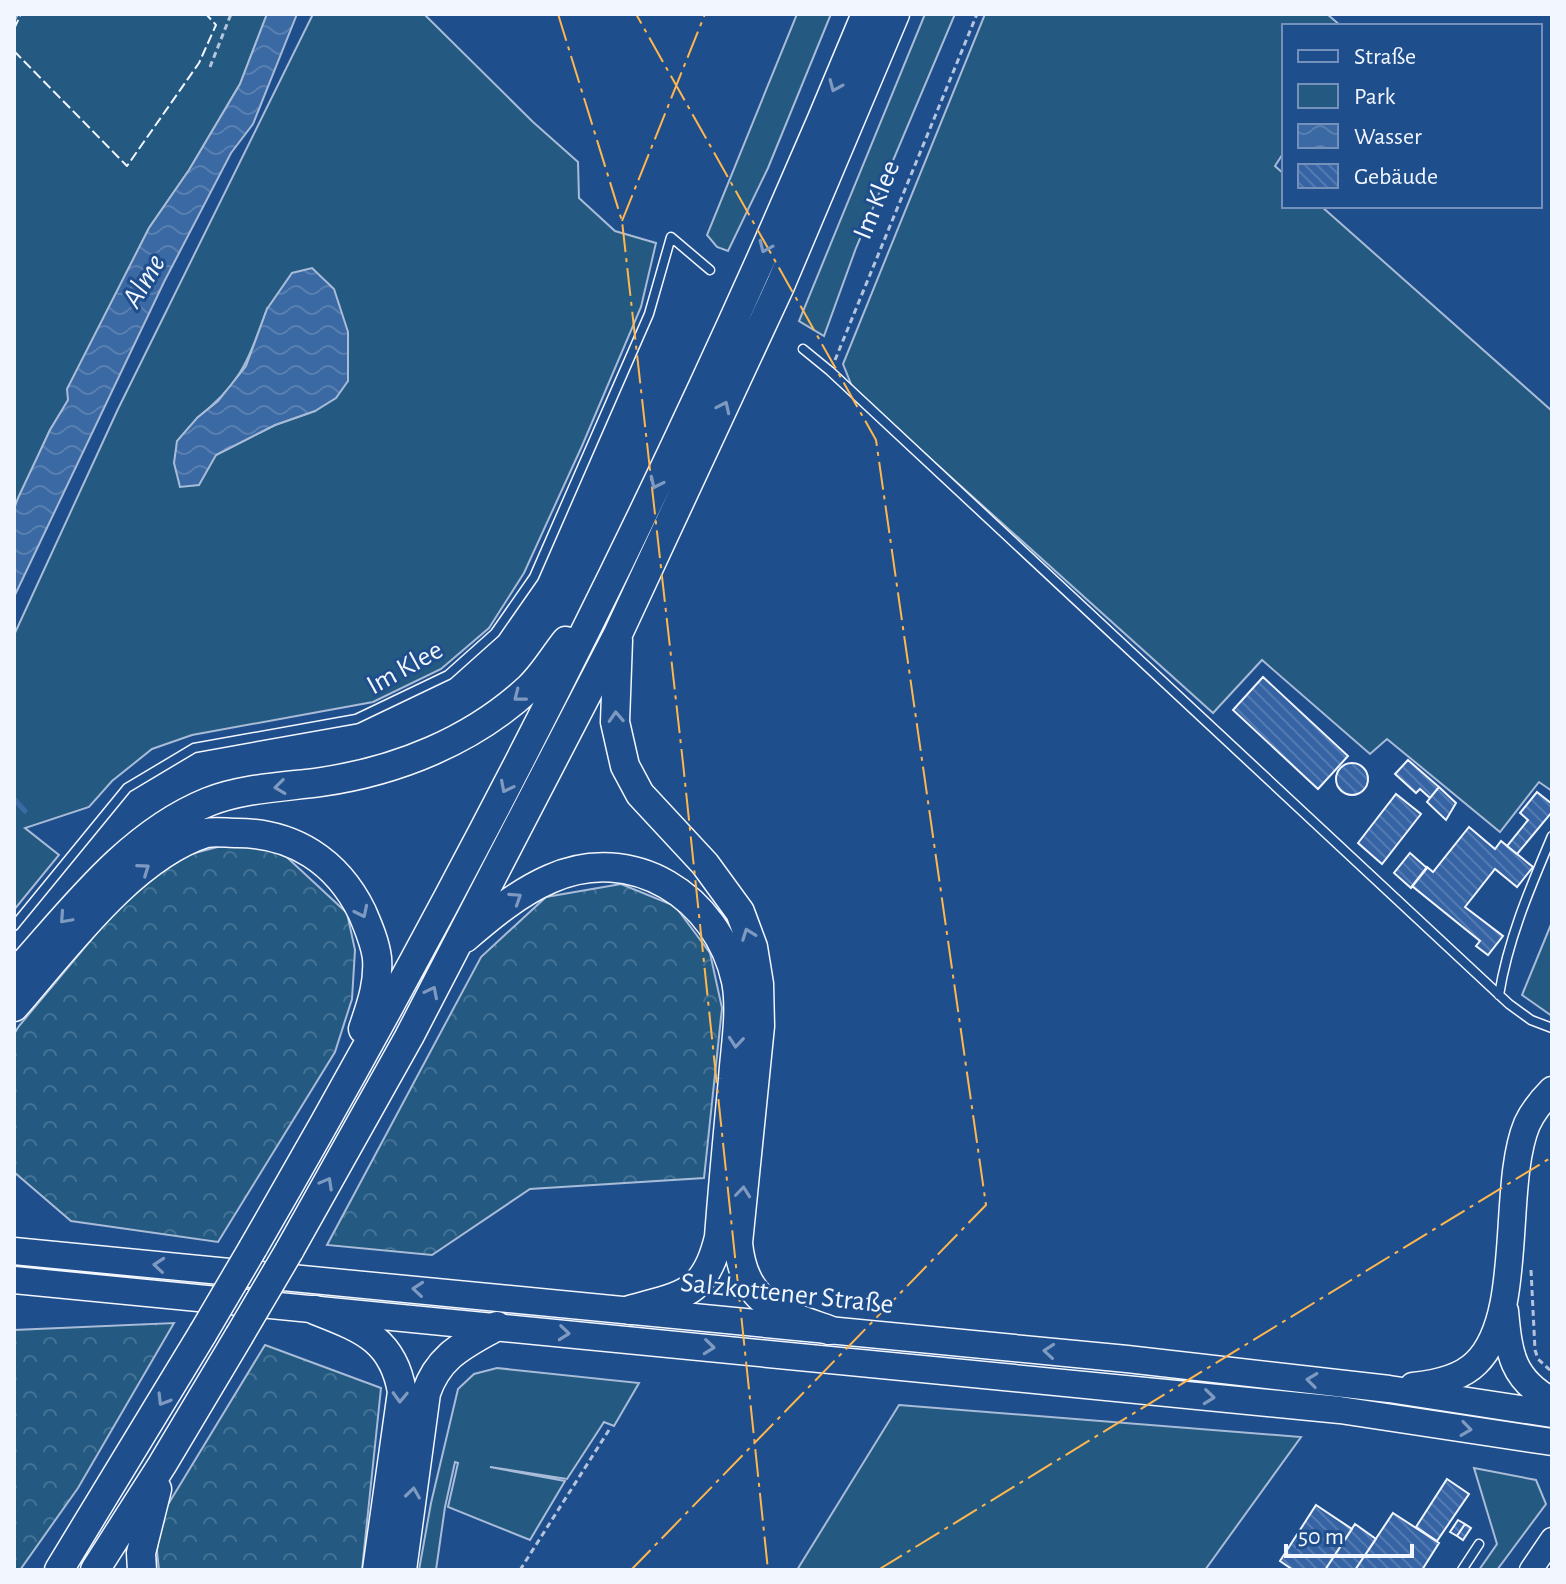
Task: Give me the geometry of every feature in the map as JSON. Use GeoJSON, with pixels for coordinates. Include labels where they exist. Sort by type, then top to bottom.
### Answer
{"type":"FeatureCollection","features":[{"type":"Feature","properties":{"kind":"highway"},"geometry":{"type":"LineString","coordinates":[[59,1567],[253,1248],[430,934],[604,593],[730,327],[866,14]]}},
{"type":"Feature","properties":{"kind":"highway"},"geometry":{"type":"LineString","coordinates":[[95,1570],[239,1336],[409,1037],[618,634],[780,286],[895,14]]}},
{"type":"Feature","properties":{"kind":"highway"},"geometry":{"type":"LineString","coordinates":[[14,975],[84,897],[155,830],[209,802],[270,788],[324,782],[427,754],[481,726],[530,687],[604,593]]}},
{"type":"Feature","properties":{"kind":"highway"},"geometry":{"type":"LineString","coordinates":[[618,634],[615,722],[625,766],[640,794],[705,864],[740,912],[753,947],[759,984],[760,1026],[738,1243],[740,1261],[748,1283],[762,1301],[779,1311],[829,1330]]}},
{"type":"Feature","properties":{"kind":"highway"},"geometry":{"type":"LineString","coordinates":[[14,1007],[135,875],[168,852],[208,833],[258,833],[280,838],[313,852],[338,874],[356,900],[369,928],[377,957],[376,990],[338,1102]]}},
{"type":"Feature","properties":{"kind":"highway"},"geometry":{"type":"LineString","coordinates":[[455,946],[514,898],[553,877],[592,868],[626,868],[656,878],[686,896],[709,921],[724,946],[736,983],[737,1025],[719,1237],[706,1276],[690,1291],[630,1310]]}},
{"type":"Feature","properties":{"kind":"highway"},"geometry":{"type":"LineString","coordinates":[[1389,1389],[1453,1377],[1469,1369],[1491,1343],[1504,1299],[1520,1151],[1526,1126],[1537,1105],[1552,1090]]}},
{"type":"Feature","properties":{"kind":"highway","name":"Salzkottener Straße"},"geometry":{"type":"LineString","coordinates":[[14,1251],[1127,1359],[1389,1389],[1552,1414]]}},
{"type":"Feature","properties":{"kind":"highway"},"geometry":{"type":"LineString","coordinates":[[14,1280],[1340,1410],[1552,1442]]}},
{"type":"Feature","properties":{"kind":"highway"},"geometry":{"type":"LineString","coordinates":[[1504,1299],[1510,1354],[1519,1375],[1537,1393],[1552,1401]]}},
{"type":"Feature","properties":{"kind":"highway"},"geometry":{"type":"LineString","coordinates":[[315,1310],[355,1326],[378,1340],[392,1357],[400,1374],[402,1392],[377,1570]]}},
{"type":"Feature","properties":{"kind":"highway"},"geometry":{"type":"LineString","coordinates":[[402,1570],[426,1393],[434,1373],[453,1353],[497,1326]]}},
{"type":"Feature","properties":{"kind":"highway"},"geometry":{"type":"LineString","coordinates":[[142,1570],[141,1553],[162,1465]]}},
{"type":"Feature","properties":{"kind":"main road"},"geometry":{"type":"LineString","coordinates":[[1531,1570],[1552,1539]]}},
{"type":"Feature","properties":{"kind":"lane","name":"Im Klee"},"geometry":{"type":"LineString","coordinates":[[14,926],[127,788],[194,748],[356,719],[448,675],[495,633],[534,577],[649,314],[671,237],[710,270]]}},
{"type":"Feature","properties":{"kind":"lane"},"geometry":{"type":"LineString","coordinates":[[803,349],[1499,995],[1531,1020],[1552,1028]]}},
{"type":"Feature","properties":{"kind":"lane"},"geometry":{"type":"LineString","coordinates":[[1499,995],[1503,969],[1521,911],[1552,836]]}},
{"type":"Feature","properties":{"kind":"lane"},"geometry":{"type":"LineString","coordinates":[[1462,1570],[1479,1544]]}},
{"type":"Feature","properties":{"kind":"path"},"geometry":{"type":"LineString","coordinates":[[210,67],[231,14]]}},
{"type":"Feature","properties":{"kind":"path","name":"Im Klee"},"geometry":{"type":"LineString","coordinates":[[830,371],[977,14]]}},
{"type":"Feature","properties":{"kind":"path"},"geometry":{"type":"LineString","coordinates":[[1529,1262],[1535,1350],[1538,1359],[1552,1372]]}},
{"type":"Feature","properties":{"kind":"path"},"geometry":{"type":"LineString","coordinates":[[520,1570],[609,1430]]}},
{"type":"Feature","properties":{"kind":"green space"},"geometry":{"type":"Polygon","coordinates":[[[18,14],[267,14],[240,84],[189,170],[149,228],[68,389],[69,399],[50,430],[14,509],[14,22],[18,14]]]}},
{"type":"Feature","properties":{"kind":"green space"},"geometry":{"type":"Polygon","coordinates":[[[313,14],[424,14],[578,162],[579,198],[615,231],[656,243],[641,307],[582,446],[524,573],[489,628],[441,669],[373,702],[192,735],[152,749],[112,781],[89,807],[25,828],[59,855],[14,910],[14,635],[118,409],[313,14]],[[267,309],[242,370],[224,393],[197,418],[216,455],[275,425],[315,411],[267,309]]]}},
{"type":"Feature","properties":{"kind":"green space"},"geometry":{"type":"Polygon","coordinates":[[[797,14],[831,14],[768,168],[728,251],[717,247],[707,235],[797,14]]]}},
{"type":"Feature","properties":{"kind":"green space"},"geometry":{"type":"Polygon","coordinates":[[[925,14],[955,14],[856,248],[824,336],[799,321],[925,14]]]}},
{"type":"Feature","properties":{"kind":"green space"},"geometry":{"type":"Polygon","coordinates":[[[985,14],[1327,14],[1339,24],[1282,24],[1282,155],[1275,166],[1282,172],[1282,208],[1323,208],[1552,411],[1552,791],[1539,782],[1500,832],[1387,739],[1370,754],[1262,660],[1213,713],[853,389],[843,364],[985,14]]]}},
{"type":"Feature","properties":{"kind":"green space"},"geometry":{"type":"Polygon","coordinates":[[[225,845],[278,849],[347,913],[355,950],[352,999],[335,1052],[218,1242],[71,1221],[14,1172],[14,1034],[126,898],[155,872],[187,855],[225,845]]]}},
{"type":"Feature","properties":{"kind":"green space"},"geometry":{"type":"Polygon","coordinates":[[[621,884],[675,906],[710,953],[722,1008],[704,1178],[530,1189],[432,1255],[327,1245],[481,957],[546,897],[621,884]]]}},
{"type":"Feature","properties":{"kind":"green space"},"geometry":{"type":"Polygon","coordinates":[[[1552,922],[1552,1016],[1522,995],[1552,922]]]}},
{"type":"Feature","properties":{"kind":"green space"},"geometry":{"type":"Polygon","coordinates":[[[174,1323],[78,1488],[20,1570],[14,1570],[14,1330],[174,1323]]]}},
{"type":"Feature","properties":{"kind":"green space"},"geometry":{"type":"Polygon","coordinates":[[[265,1345],[381,1388],[362,1570],[159,1570],[157,1551],[161,1516],[265,1345]]]}},
{"type":"Feature","properties":{"kind":"green space"},"geometry":{"type":"Polygon","coordinates":[[[497,1368],[639,1383],[614,1426],[604,1422],[567,1479],[490,1467],[565,1481],[530,1540],[448,1507],[458,1463],[455,1462],[436,1570],[419,1570],[458,1389],[474,1374],[497,1368]]]}},
{"type":"Feature","properties":{"kind":"green space"},"geometry":{"type":"Polygon","coordinates":[[[899,1405],[1301,1437],[1205,1570],[797,1570],[899,1405]]]}},
{"type":"Feature","properties":{"kind":"green space"},"geometry":{"type":"Polygon","coordinates":[[[1474,1468],[1536,1480],[1546,1504],[1497,1570],[1479,1570],[1497,1544],[1474,1468]]]}},
{"type":"Feature","properties":{"kind":"water","name":"Alme"},"geometry":{"type":"Polygon","coordinates":[[[267,14],[297,14],[253,124],[231,153],[164,282],[14,597],[14,509],[18,498],[68,400],[67,389],[149,228],[189,170],[240,84],[267,14]]]}},
{"type":"Feature","properties":{"kind":"water"},"geometry":{"type":"Polygon","coordinates":[[[312,268],[334,289],[348,332],[348,381],[336,398],[315,411],[275,425],[216,455],[199,485],[180,487],[174,463],[177,441],[197,418],[218,401],[246,366],[267,309],[292,273],[312,268]]]}},
{"type":"Feature","properties":{"kind":"building"},"geometry":{"type":"Polygon","coordinates":[[[1263,677],[1348,756],[1318,789],[1233,710],[1263,677]]]}},
{"type":"Feature","properties":{"kind":"building"},"geometry":{"type":"Polygon","coordinates":[[[1408,760],[1439,787],[1430,798],[1420,789],[1416,793],[1395,774],[1408,760]]]}},
{"type":"Feature","properties":{"kind":"building"},"geometry":{"type":"Polygon","coordinates":[[[1352,763],[1363,768],[1368,779],[1363,790],[1352,795],[1341,790],[1336,779],[1341,768],[1352,763]]]}},
{"type":"Feature","properties":{"kind":"building"},"geometry":{"type":"Polygon","coordinates":[[[1439,787],[1456,803],[1446,820],[1427,802],[1439,787]]]}},
{"type":"Feature","properties":{"kind":"building"},"geometry":{"type":"Polygon","coordinates":[[[1537,792],[1552,804],[1552,812],[1517,854],[1507,846],[1528,820],[1520,813],[1537,792]]]}},
{"type":"Feature","properties":{"kind":"building"},"geometry":{"type":"Polygon","coordinates":[[[1396,794],[1421,814],[1382,864],[1358,843],[1396,794]]]}},
{"type":"Feature","properties":{"kind":"building"},"geometry":{"type":"Polygon","coordinates":[[[1469,827],[1495,849],[1501,841],[1533,867],[1517,887],[1495,869],[1465,907],[1503,936],[1488,955],[1476,946],[1480,941],[1412,886],[1427,867],[1433,872],[1469,827]]]}},
{"type":"Feature","properties":{"kind":"building"},"geometry":{"type":"Polygon","coordinates":[[[1410,853],[1427,868],[1411,888],[1394,873],[1410,853]]]}},
{"type":"Feature","properties":{"kind":"building"},"geometry":{"type":"Polygon","coordinates":[[[1447,1479],[1469,1494],[1437,1541],[1416,1527],[1447,1479]]]}},
{"type":"Feature","properties":{"kind":"building"},"geometry":{"type":"Polygon","coordinates":[[[1316,1505],[1352,1529],[1325,1570],[1293,1570],[1280,1561],[1316,1505]]]}},
{"type":"Feature","properties":{"kind":"building"},"geometry":{"type":"Polygon","coordinates":[[[1393,1513],[1439,1543],[1422,1570],[1355,1570],[1393,1513]]]}},
{"type":"Feature","properties":{"kind":"building"},"geometry":{"type":"Polygon","coordinates":[[[1458,1520],[1465,1524],[1457,1536],[1450,1532],[1458,1520]]]}},
{"type":"Feature","properties":{"kind":"building"},"geometry":{"type":"Polygon","coordinates":[[[1355,1524],[1376,1539],[1355,1570],[1325,1570],[1355,1524]]]}},
{"type":"Feature","properties":{"kind":"building"},"geometry":{"type":"Polygon","coordinates":[[[1465,1524],[1471,1528],[1463,1540],[1457,1536],[1465,1524]]]}},
{"type":"Feature","properties":{"kind":"waterway"},"geometry":{"type":"LineString","coordinates":[[14,799],[25,811]]}},
{"type":"Feature","properties":{"kind":"fence"},"geometry":{"type":"LineString","coordinates":[[14,29],[21,14]]}},
{"type":"Feature","properties":{"kind":"fence"},"geometry":{"type":"LineString","coordinates":[[14,51],[127,166],[199,63],[216,25],[206,14]]}},
{"type":"Feature","properties":{"kind":"power"},"geometry":{"type":"LineString","coordinates":[[558,14],[622,221],[768,1570]]}},
{"type":"Feature","properties":{"kind":"power"},"geometry":{"type":"LineString","coordinates":[[631,1570],[986,1205],[876,440],[636,14]]}},
{"type":"Feature","properties":{"kind":"power"},"geometry":{"type":"LineString","coordinates":[[622,221],[705,14]]}},
{"type":"Feature","properties":{"kind":"power"},"geometry":{"type":"LineString","coordinates":[[878,1570],[1552,1157]]}}]}
